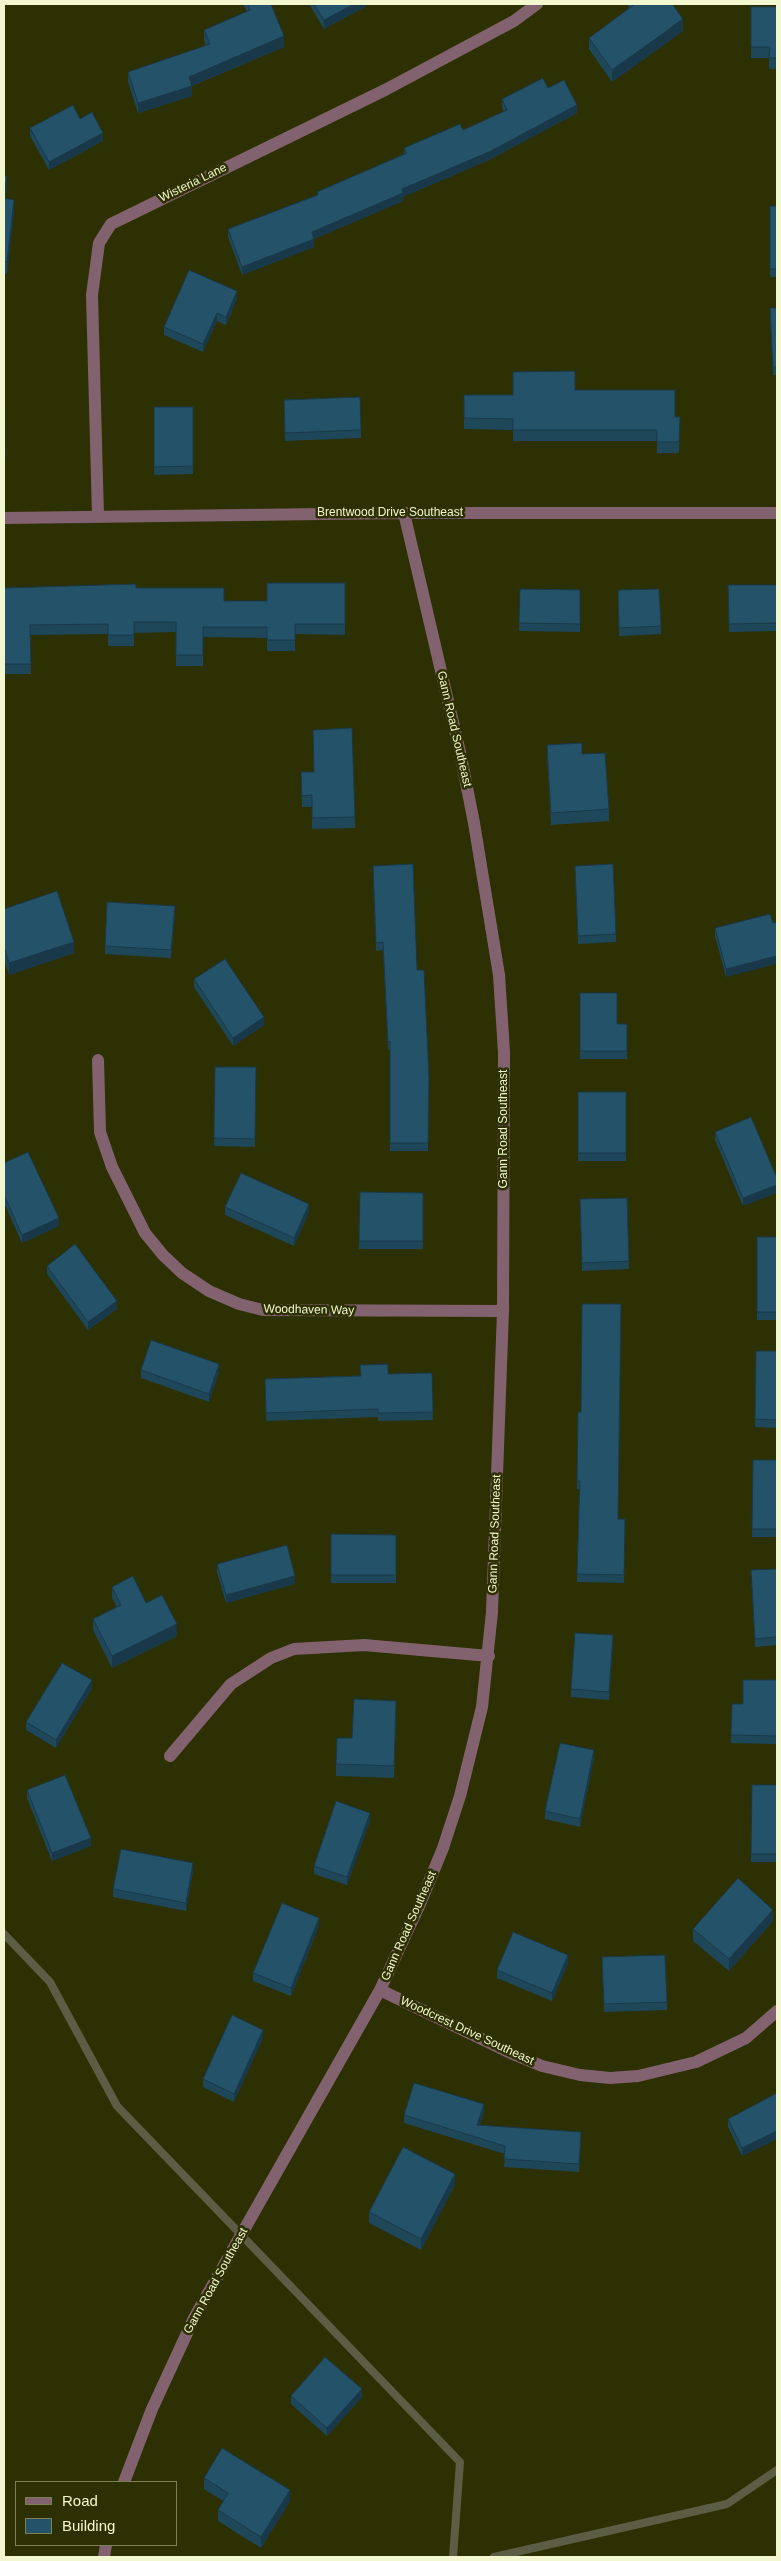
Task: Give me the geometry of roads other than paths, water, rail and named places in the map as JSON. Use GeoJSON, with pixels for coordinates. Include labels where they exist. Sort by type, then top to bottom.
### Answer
{"type":"FeatureCollection","features":[{"type":"Feature","properties":{"kind":"street","name":"Wisteria Lane"},"geometry":{"type":"LineString","coordinates":[[98,516],[92,295],[99,243],[111,224],[385,90],[514,21],[537,4]]}},
{"type":"Feature","properties":{"kind":"street","name":"Brentwood Drive Southeast"},"geometry":{"type":"LineString","coordinates":[[4,518],[404,513],[777,513]]}},
{"type":"Feature","properties":{"kind":"street","name":"Gann Road Southeast"},"geometry":{"type":"LineString","coordinates":[[124,2481],[152,2408],[194,2318],[380,1990],[420,1904],[460,1796],[475,1740],[489,1656],[503,1311],[504,1052],[499,975],[488,900],[460,752],[404,513]]}},
{"type":"Feature","properties":{"kind":"street","name":"Woodhaven Way"},"geometry":{"type":"LineString","coordinates":[[98,1060],[100,1132],[112,1167],[145,1232],[163,1255],[182,1273],[209,1291],[239,1304],[263,1310],[503,1311]]}},
{"type":"Feature","properties":{"kind":"street"},"geometry":{"type":"LineString","coordinates":[[170,1756],[231,1684],[264,1662],[294,1649],[364,1645],[489,1656]]}},
{"type":"Feature","properties":{"kind":"street","name":"Woodcrest Drive Southeast"},"geometry":{"type":"LineString","coordinates":[[380,1990],[542,2066],[580,2075],[610,2078],[638,2076],[696,2062],[746,2038],[777,2010]]}},
{"type":"Feature","properties":{"kind":"waterway"},"geometry":{"type":"LineString","coordinates":[[4,1934],[50,1982],[117,2106],[460,2462],[453,2557]]}},
{"type":"Feature","properties":{"kind":"waterway"},"geometry":{"type":"LineString","coordinates":[[494,2557],[727,2504],[777,2470]]}}]}
